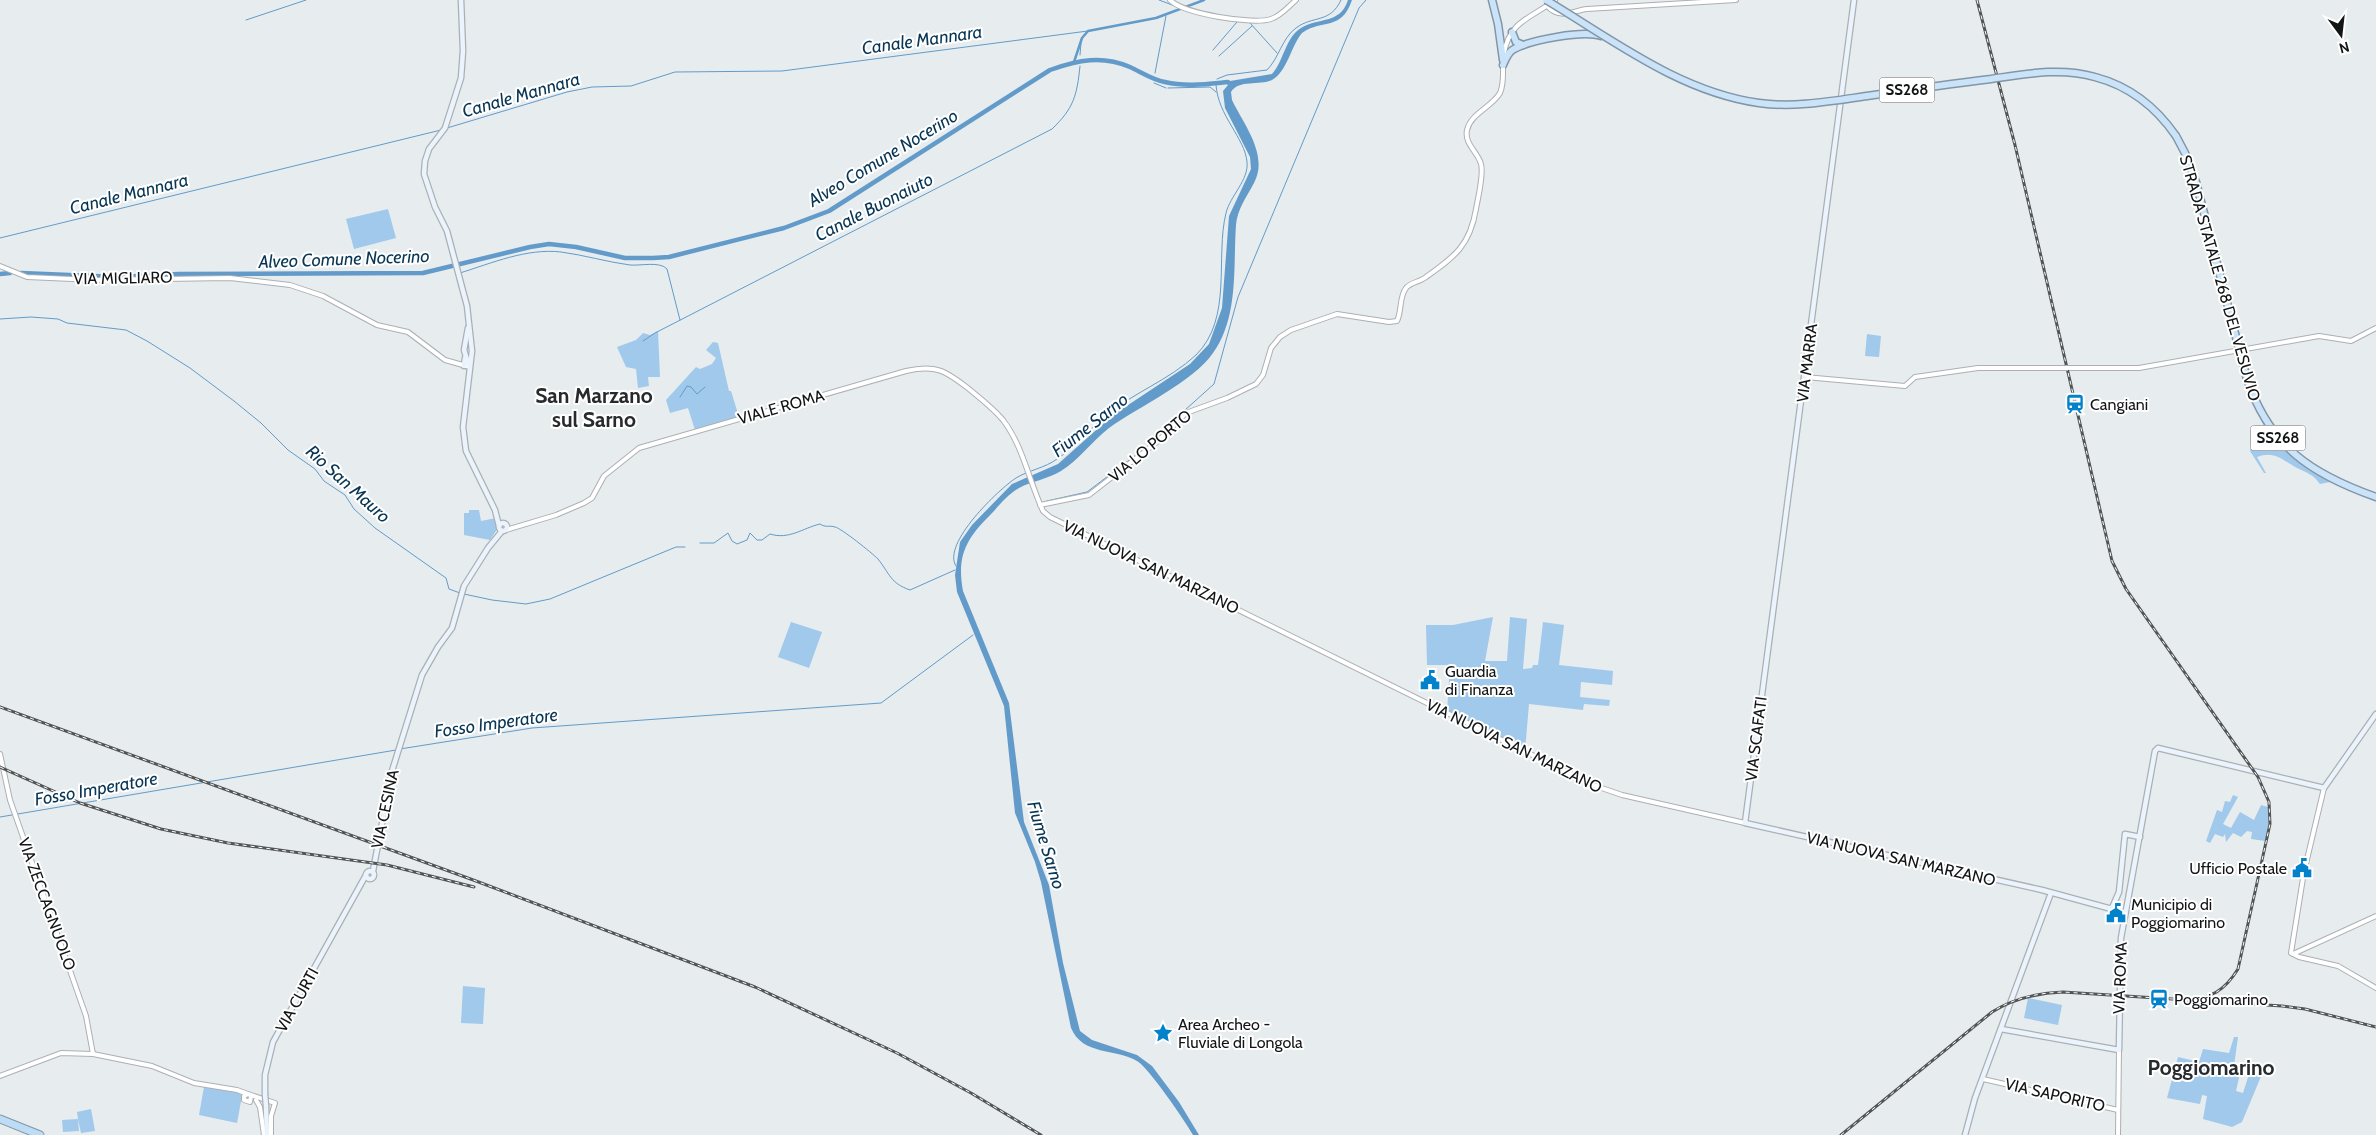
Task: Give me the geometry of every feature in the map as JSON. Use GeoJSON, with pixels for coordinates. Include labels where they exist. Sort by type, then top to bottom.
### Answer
{"type":"FeatureCollection","features":[{"type":"Feature","properties":{"kind":"highway"},"geometry":{"type":"LineString","coordinates":[[1492,0],[1498,24],[1503,62]]}},
{"type":"Feature","properties":{"kind":"highway","name":"STRADA STATALE 268 DEL VESUVIO"},"geometry":{"type":"LineString","coordinates":[[1548,2],[1682,80],[1731,98],[1775,104],[1828,101],[2054,72],[2080,74],[2109,81],[2132,92],[2153,108],[2176,136],[2192,172],[2247,379],[2262,415],[2277,437],[2302,462],[2340,484],[2376,497]]}},
{"type":"Feature","properties":{"kind":"highway"},"geometry":{"type":"LineString","coordinates":[[1498,24],[1504,30],[1513,31],[1516,42],[1523,45]]}},
{"type":"Feature","properties":{"kind":"highway","name":"SS268"},"geometry":{"type":"LineString","coordinates":[[1503,62],[1509,53],[1523,45],[1570,35],[1594,34],[1628,49]]}},
{"type":"Feature","properties":{"kind":"highway"},"geometry":{"type":"LineString","coordinates":[[0,1119],[40,1135]]}},
{"type":"Feature","properties":{"kind":"highway"},"geometry":{"type":"LineString","coordinates":[[0,1125],[26,1135]]}},
{"type":"Feature","properties":{"kind":"main road"},"geometry":{"type":"LineString","coordinates":[[461,0],[463,51],[461,78],[444,130],[428,149],[424,174],[435,207],[447,231],[466,302],[472,348],[464,366]]}},
{"type":"Feature","properties":{"kind":"main road","name":"VIA MARRA"},"geometry":{"type":"LineString","coordinates":[[1768,656],[1854,0]]}},
{"type":"Feature","properties":{"kind":"main road"},"geometry":{"type":"LineString","coordinates":[[468,324],[464,349],[470,367],[463,427],[465,446],[502,528]]}},
{"type":"Feature","properties":{"kind":"main road"},"geometry":{"type":"LineString","coordinates":[[464,349],[472,348]]}},
{"type":"Feature","properties":{"kind":"main road","name":"VIA CESINA"},"geometry":{"type":"LineString","coordinates":[[362,883],[369,874],[376,854],[390,779],[422,675],[438,647],[452,628],[461,592],[502,528]]}},
{"type":"Feature","properties":{"kind":"main road","name":"VIA SCAFATI"},"geometry":{"type":"LineString","coordinates":[[1745,823],[1768,656]]}},
{"type":"Feature","properties":{"kind":"main road"},"geometry":{"type":"LineString","coordinates":[[2324,788],[2376,714]]}},
{"type":"Feature","properties":{"kind":"main road","name":"VIA ROMA"},"geometry":{"type":"LineString","coordinates":[[2119,1050],[2120,967],[2125,906],[2140,837],[2155,750],[2158,748],[2324,788]]}},
{"type":"Feature","properties":{"kind":"main road","name":"VIA NUOVA SAN MARZANO"},"geometry":{"type":"LineString","coordinates":[[1745,823],[2112,908],[2119,892],[2125,834],[2140,837]]}},
{"type":"Feature","properties":{"kind":"main road","name":"VIA CURTI"},"geometry":{"type":"LineString","coordinates":[[267,1135],[265,1075],[273,1042],[362,883]]}},
{"type":"Feature","properties":{"kind":"main road"},"geometry":{"type":"LineString","coordinates":[[1965,1135],[1975,1098],[2051,893]]}},
{"type":"Feature","properties":{"kind":"main road"},"geometry":{"type":"LineString","coordinates":[[2001,1028],[2119,1050]]}},
{"type":"Feature","properties":{"kind":"street"},"geometry":{"type":"LineString","coordinates":[[1170,0],[1187,11],[1226,18],[1270,20],[1296,0]]}},
{"type":"Feature","properties":{"kind":"street"},"geometry":{"type":"LineString","coordinates":[[1513,31],[1526,17],[1548,2],[1555,0]]}},
{"type":"Feature","properties":{"kind":"street"},"geometry":{"type":"LineString","coordinates":[[1548,2],[1557,14],[1565,15],[1572,11],[1587,9],[1736,0]]}},
{"type":"Feature","properties":{"kind":"street","name":"VIA LO PORTO"},"geometry":{"type":"LineString","coordinates":[[1040,505],[1088,494],[1157,442],[1186,412],[1252,386],[1263,376],[1274,343],[1291,330],[1338,314],[1389,322],[1397,321],[1403,294],[1408,286],[1426,277],[1458,253],[1464,245],[1475,216],[1482,168],[1480,160],[1469,142],[1467,130],[1474,118],[1500,92],[1506,46],[1513,31]]}},
{"type":"Feature","properties":{"kind":"street","name":"VIA MIGLIARO"},"geometry":{"type":"LineString","coordinates":[[0,266],[23,276],[83,280],[249,279],[290,285],[323,296],[377,324],[408,332],[445,360],[470,367]]}},
{"type":"Feature","properties":{"kind":"street"},"geometry":{"type":"LineString","coordinates":[[1805,376],[1905,386],[1911,379],[1918,376],[1985,368],[2126,369],[2325,336],[2352,341],[2376,328]]}},
{"type":"Feature","properties":{"kind":"street","name":"VIALE ROMA"},"geometry":{"type":"LineString","coordinates":[[502,528],[512,528],[572,510],[584,503],[592,498],[604,476],[639,448],[922,367],[933,368],[950,374],[995,411],[1011,433],[1040,505]]}},
{"type":"Feature","properties":{"kind":"street","name":"VIA NUOVA SAN MARZANO"},"geometry":{"type":"LineString","coordinates":[[1040,505],[1050,517],[1606,791],[1745,823]]}},
{"type":"Feature","properties":{"kind":"street","name":"VIA ZECCAGNUOLO"},"geometry":{"type":"LineString","coordinates":[[0,756],[15,815],[86,1016],[92,1054]]}},
{"type":"Feature","properties":{"kind":"street"},"geometry":{"type":"LineString","coordinates":[[2293,953],[2304,872],[2324,788]]}},
{"type":"Feature","properties":{"kind":"street"},"geometry":{"type":"LineString","coordinates":[[2293,953],[2376,916]]}},
{"type":"Feature","properties":{"kind":"street"},"geometry":{"type":"LineString","coordinates":[[2293,953],[2338,966],[2376,988]]}},
{"type":"Feature","properties":{"kind":"street","name":"VIA SAPORITO"},"geometry":{"type":"LineString","coordinates":[[1983,1079],[2118,1110],[2119,1050]]}},
{"type":"Feature","properties":{"kind":"street"},"geometry":{"type":"LineString","coordinates":[[0,1076],[61,1053],[92,1054],[152,1066],[194,1083],[242,1092],[260,1107],[267,1135]]}},
{"type":"Feature","properties":{"kind":"street"},"geometry":{"type":"LineString","coordinates":[[251,1098],[269,1101],[274,1104],[267,1135]]}},
{"type":"Feature","properties":{"kind":"street"},"geometry":{"type":"LineString","coordinates":[[2118,1110],[2118,1135]]}},
{"type":"Feature","properties":{"kind":"shaded area","name":"Fiume Sarno"},"geometry":{"type":"Polygon","coordinates":[[[1348,0],[1352,0],[1348,10],[1337,21],[1317,26],[1302,33],[1285,65],[1272,80],[1239,85],[1231,92],[1232,100],[1253,140],[1259,162],[1254,183],[1245,198],[1237,219],[1231,308],[1221,339],[1213,353],[1204,364],[1179,384],[1109,428],[1068,467],[1056,474],[1019,488],[1009,496],[977,529],[966,546],[961,566],[963,591],[1009,703],[1024,822],[1049,885],[1063,963],[1080,1031],[1092,1040],[1137,1055],[1152,1066],[1179,1102],[1199,1135],[1193,1135],[1166,1095],[1143,1066],[1128,1057],[1100,1050],[1083,1043],[1076,1037],[1071,1028],[1041,882],[1015,813],[1004,706],[957,592],[955,575],[960,542],[972,525],[1012,484],[1058,464],[1113,415],[1190,364],[1209,344],[1222,308],[1229,216],[1251,169],[1250,157],[1225,108],[1223,91],[1228,85],[1224,82],[1272,74],[1296,32],[1308,25],[1334,17],[1340,13],[1348,0]]]}},
{"type":"Feature","properties":{"kind":"shaded area"},"geometry":{"type":"Polygon","coordinates":[[[388,209],[396,238],[354,249],[346,219],[388,209]]]}},
{"type":"Feature","properties":{"kind":"shaded area"},"geometry":{"type":"Polygon","coordinates":[[[658,331],[660,377],[648,377],[649,386],[638,388],[636,369],[626,367],[617,347],[636,340],[643,333],[650,335],[658,331]]]}},
{"type":"Feature","properties":{"kind":"shaded area"},"geometry":{"type":"Polygon","coordinates":[[[1867,334],[1881,336],[1879,357],[1865,356],[1867,334]]]}},
{"type":"Feature","properties":{"kind":"shaded area"},"geometry":{"type":"Polygon","coordinates":[[[713,342],[718,343],[729,391],[731,391],[739,417],[695,430],[688,408],[670,413],[666,400],[696,367],[700,369],[712,364],[716,358],[706,350],[713,342]]]}},
{"type":"Feature","properties":{"kind":"shaded area"},"geometry":{"type":"Polygon","coordinates":[[[2263,421],[2289,454],[2309,470],[2330,482],[2320,484],[2310,474],[2279,457],[2269,455],[2257,457],[2266,473],[2264,473],[2250,451],[2251,446],[2259,439],[2265,445],[2268,439],[2276,442],[2263,424],[2263,421]]]}},
{"type":"Feature","properties":{"kind":"shaded area"},"geometry":{"type":"Polygon","coordinates":[[[469,510],[479,510],[481,521],[496,518],[496,531],[490,540],[464,535],[464,513],[469,513],[469,510]]]}},
{"type":"Feature","properties":{"kind":"shaded area"},"geometry":{"type":"Polygon","coordinates":[[[1493,617],[1485,661],[1507,661],[1510,617],[1527,619],[1523,669],[1538,665],[1543,622],[1564,625],[1559,665],[1613,671],[1612,685],[1581,682],[1580,697],[1610,700],[1609,706],[1584,704],[1583,710],[1529,704],[1525,751],[1447,712],[1450,665],[1427,665],[1426,625],[1453,625],[1493,617]]]}},
{"type":"Feature","properties":{"kind":"shaded area"},"geometry":{"type":"Polygon","coordinates":[[[791,622],[822,632],[809,668],[778,657],[791,622]]]}},
{"type":"Feature","properties":{"kind":"shaded area"},"geometry":{"type":"Polygon","coordinates":[[[2233,795],[2238,797],[2223,824],[2231,828],[2240,812],[2254,820],[2261,805],[2268,807],[2269,825],[2265,841],[2251,839],[2252,832],[2247,831],[2241,837],[2233,833],[2226,842],[2225,834],[2223,837],[2215,834],[2210,843],[2206,841],[2217,810],[2222,812],[2225,801],[2230,802],[2233,795]]]}},
{"type":"Feature","properties":{"kind":"shaded area"},"geometry":{"type":"Polygon","coordinates":[[[463,986],[485,988],[483,1024],[461,1023],[463,986]]]}},
{"type":"Feature","properties":{"kind":"shaded area"},"geometry":{"type":"Polygon","coordinates":[[[2028,998],[2062,1005],[2058,1025],[2024,1018],[2028,998]]]}},
{"type":"Feature","properties":{"kind":"shaded area"},"geometry":{"type":"Polygon","coordinates":[[[2234,1037],[2238,1037],[2234,1066],[2241,1069],[2236,1091],[2243,1093],[2250,1071],[2262,1074],[2242,1122],[2232,1127],[2203,1119],[2207,1096],[2202,1095],[2200,1104],[2167,1098],[2178,1057],[2199,1062],[2203,1049],[2229,1053],[2234,1037]]]}},
{"type":"Feature","properties":{"kind":"shaded area"},"geometry":{"type":"Polygon","coordinates":[[[204,1087],[240,1093],[242,1096],[237,1123],[199,1115],[204,1087]]]}},
{"type":"Feature","properties":{"kind":"shaded area"},"geometry":{"type":"Polygon","coordinates":[[[91,1109],[95,1131],[81,1133],[77,1112],[91,1109]]]}},
{"type":"Feature","properties":{"kind":"shaded area"},"geometry":{"type":"Polygon","coordinates":[[[78,1119],[79,1131],[63,1132],[62,1120],[78,1119]]]}},
{"type":"Feature","properties":{"kind":"waterway"},"geometry":{"type":"LineString","coordinates":[[246,20],[306,0]]}},
{"type":"Feature","properties":{"kind":"waterway"},"geometry":{"type":"LineString","coordinates":[[1159,0],[1183,9]]}},
{"type":"Feature","properties":{"kind":"waterway"},"geometry":{"type":"LineString","coordinates":[[1074,62],[1082,38],[1088,31],[1156,18],[1204,0]]}},
{"type":"Feature","properties":{"kind":"waterway"},"geometry":{"type":"LineString","coordinates":[[1217,79],[1227,75],[1267,70],[1291,32],[1302,24],[1332,13],[1341,0]]}},
{"type":"Feature","properties":{"kind":"waterway"},"geometry":{"type":"LineString","coordinates":[[1047,501],[1087,492],[1157,439],[1214,384],[1238,297],[1359,8],[1366,0]]}},
{"type":"Feature","properties":{"kind":"waterway"},"geometry":{"type":"LineString","coordinates":[[1155,73],[1166,16]]}},
{"type":"Feature","properties":{"kind":"waterway"},"geometry":{"type":"LineString","coordinates":[[1213,50],[1237,22]]}},
{"type":"Feature","properties":{"kind":"waterway"},"geometry":{"type":"LineString","coordinates":[[1250,23],[1277,53]]}},
{"type":"Feature","properties":{"kind":"waterway"},"geometry":{"type":"LineString","coordinates":[[1219,56],[1252,26]]}},
{"type":"Feature","properties":{"kind":"waterway","name":"Canale Mannara"},"geometry":{"type":"LineString","coordinates":[[447,128],[567,92],[592,87],[631,86],[675,72],[782,71],[1088,31]]}},
{"type":"Feature","properties":{"kind":"waterway","name":"Canale Buonaiuto"},"geometry":{"type":"LineString","coordinates":[[1080,55],[1081,43]]}},
{"type":"Feature","properties":{"kind":"waterway","name":"Alveo Comune Nocerino"},"geometry":{"type":"LineString","coordinates":[[21,273],[118,277],[179,274],[423,273],[549,244],[576,247],[625,258],[669,257],[784,228],[829,211],[1050,70],[1080,61],[1100,60],[1120,63],[1156,80],[1173,84],[1196,85],[1228,82]]}},
{"type":"Feature","properties":{"kind":"waterway","name":"Canale Buonaiuto"},"geometry":{"type":"LineString","coordinates":[[643,341],[655,333],[1052,129],[1070,107],[1076,93],[1080,66]]}},
{"type":"Feature","properties":{"kind":"waterway"},"geometry":{"type":"LineString","coordinates":[[1154,83],[1166,88]]}},
{"type":"Feature","properties":{"kind":"waterway"},"geometry":{"type":"LineString","coordinates":[[956,566],[954,556],[964,531],[997,493],[1016,478],[1047,465],[1064,454],[1105,416],[1185,364],[1196,355],[1207,340],[1215,324],[1219,306],[1223,231],[1226,213],[1247,169],[1242,144],[1221,107],[1216,85]]}},
{"type":"Feature","properties":{"kind":"waterway","name":"Alveo Comune Nocerino"},"geometry":{"type":"LineString","coordinates":[[1168,88],[1210,87],[1216,92]]}},
{"type":"Feature","properties":{"kind":"waterway","name":"Canale Mannara"},"geometry":{"type":"LineString","coordinates":[[0,238],[441,130]]}},
{"type":"Feature","properties":{"kind":"waterway"},"geometry":{"type":"LineString","coordinates":[[460,273],[510,257],[548,251],[570,253],[630,265],[660,265],[667,269],[680,320]]}},
{"type":"Feature","properties":{"kind":"waterway","name":"Alveo Comune Nocerino"},"geometry":{"type":"LineString","coordinates":[[0,274],[10,273]]}},
{"type":"Feature","properties":{"kind":"waterway","name":"Rio San Mauro"},"geometry":{"type":"LineString","coordinates":[[0,319],[31,317],[58,319],[67,323],[126,330],[147,341],[190,368],[234,401],[261,423],[288,450],[315,469],[324,481],[345,495],[354,509],[375,528],[446,578],[449,589],[460,593]]}},
{"type":"Feature","properties":{"kind":"waterway"},"geometry":{"type":"LineString","coordinates":[[680,397],[687,386],[691,387],[697,394],[705,387]]}},
{"type":"Feature","properties":{"kind":"waterway","name":"Rio San Mauro"},"geometry":{"type":"LineString","coordinates":[[700,543],[714,543],[728,533],[732,541],[737,544],[747,540],[750,533],[757,540],[762,540],[770,534],[790,535],[820,524],[838,528],[850,536],[878,559],[894,581],[910,590],[955,570]]}},
{"type":"Feature","properties":{"kind":"waterway","name":"Rio San Mauro"},"geometry":{"type":"LineString","coordinates":[[464,594],[526,604],[550,599],[676,547],[685,547]]}},
{"type":"Feature","properties":{"kind":"waterway","name":"Fosso Imperatore"},"geometry":{"type":"LineString","coordinates":[[400,749],[532,728],[881,703],[973,635]]}},
{"type":"Feature","properties":{"kind":"waterway","name":"Fosso Imperatore"},"geometry":{"type":"LineString","coordinates":[[0,817],[396,750]]}},
{"type":"Feature","properties":{"kind":"railway"},"geometry":{"type":"LineString","coordinates":[[1977,0],[2015,145],[2112,561],[2126,589],[2258,777],[2269,802],[2270,824],[2238,969],[2228,983],[2216,992],[2203,998],[2186,1000]]}},
{"type":"Feature","properties":{"kind":"railway"},"geometry":{"type":"LineString","coordinates":[[0,707],[476,881],[755,987],[897,1053],[971,1093],[1041,1135]]}},
{"type":"Feature","properties":{"kind":"railway"},"geometry":{"type":"LineString","coordinates":[[0,767],[80,803],[161,829],[228,843],[387,865],[474,887]]}},
{"type":"Feature","properties":{"kind":"railway"},"geometry":{"type":"LineString","coordinates":[[1841,1135],[1992,1012],[2009,1003],[2035,995],[2063,992],[2282,1006],[2305,1009],[2376,1027]]}},
{"type":"Feature","properties":{"kind":"place","name":"Cangiani"},"geometry":{"type":"Point","coordinates":[2075,404]}},
{"type":"Feature","properties":{"kind":"place","name":"Guardia di Finanza"},"geometry":{"type":"Point","coordinates":[1430,680]}},
{"type":"Feature","properties":{"kind":"place","name":"Ufficio Postale"},"geometry":{"type":"Point","coordinates":[2302,868]}},
{"type":"Feature","properties":{"kind":"place","name":"Municipio di Poggiomarino"},"geometry":{"type":"Point","coordinates":[2116,913]}},
{"type":"Feature","properties":{"kind":"place","name":"Poggiomarino"},"geometry":{"type":"Point","coordinates":[2159,999]}},
{"type":"Feature","properties":{"kind":"place","name":"Area Archeo - Fluviale di Longola"},"geometry":{"type":"Point","coordinates":[1163,1033]}},
{"type":"Feature","properties":{"kind":"district","name":"San Marzano sul Sarno"},"geometry":{"type":"Point","coordinates":[594,407]}},
{"type":"Feature","properties":{"kind":"district","name":"Poggiomarino"},"geometry":{"type":"Point","coordinates":[2211,1067]}}]}
